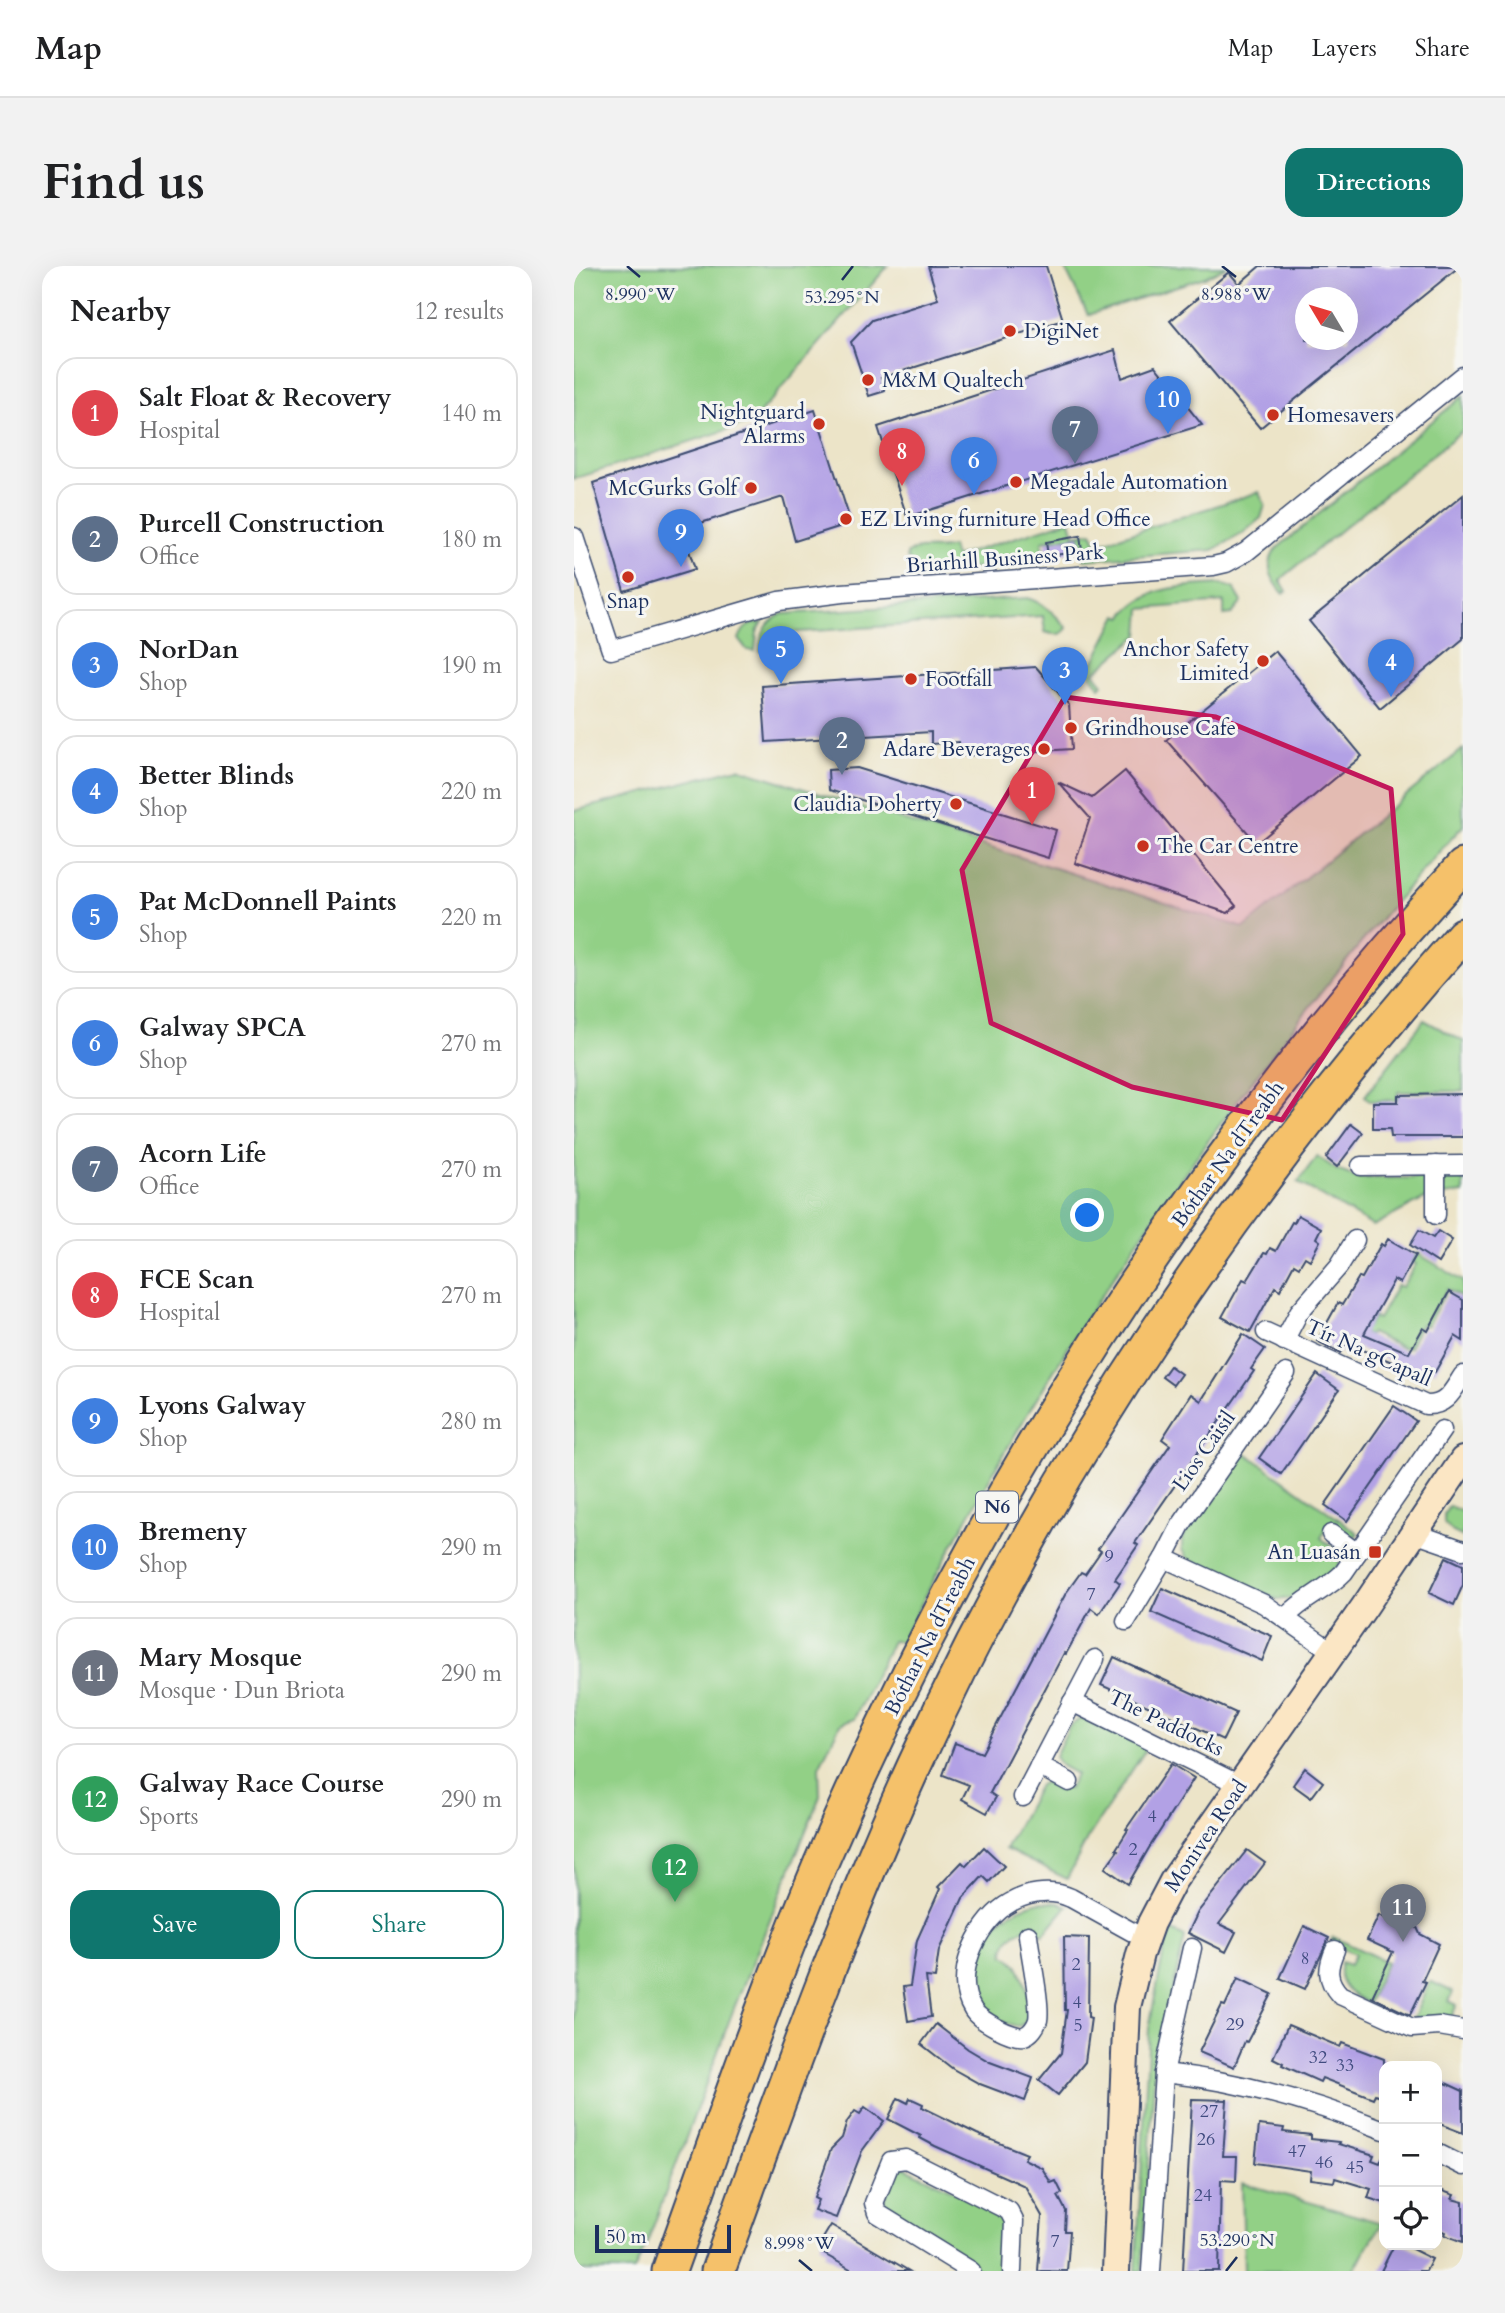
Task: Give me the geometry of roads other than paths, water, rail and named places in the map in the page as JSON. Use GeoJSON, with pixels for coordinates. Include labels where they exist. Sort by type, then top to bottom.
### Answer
{"type":"FeatureCollection","features":[{"type":"Feature","properties":{"kind":"highway","name":"Bóthar Na dTreabh"},"geometry":{"type":"LineString","coordinates":[[669,2271],[781,1961],[820,1865],[927,1637],[992,1516],[1123,1301],[1207,1180],[1351,993],[1463,866]]}},
{"type":"Feature","properties":{"kind":"highway","name":"Bóthar Na dTreabh"},"geometry":{"type":"LineString","coordinates":[[718,2271],[802,2038],[858,1893],[942,1707],[1027,1546],[1121,1387],[1196,1274],[1288,1147],[1367,1047],[1463,935]]}},
{"type":"Feature","properties":{"kind":"highway"},"geometry":{"type":"LineString","coordinates":[[658,2271],[682,2236]]}},
{"type":"Feature","properties":{"kind":"main road","name":"Monivea Road"},"geometry":{"type":"LineString","coordinates":[[1116,2271],[1127,2007],[1145,1939],[1173,1881],[1334,1652],[1463,1460]]}},
{"type":"Feature","properties":{"kind":"street","name":"Briarhill Business Park"},"geometry":{"type":"LineString","coordinates":[[574,537],[611,650],[779,601],[842,593],[1213,566],[1226,563],[1246,552],[1463,376]]}},
{"type":"Feature","properties":{"kind":"street"},"geometry":{"type":"LineString","coordinates":[[1436,1165],[1436,1215]]}},
{"type":"Feature","properties":{"kind":"street"},"geometry":{"type":"LineString","coordinates":[[1361,1166],[1463,1165]]}},
{"type":"Feature","properties":{"kind":"street","name":"Tír Na gCapall"},"geometry":{"type":"LineString","coordinates":[[1284,1340],[1299,1312],[1339,1266],[1355,1240]]}},
{"type":"Feature","properties":{"kind":"street","name":"Tír Na gCapall"},"geometry":{"type":"LineString","coordinates":[[1266,1332],[1426,1405],[1443,1402],[1463,1375]]}},
{"type":"Feature","properties":{"kind":"street","name":"Lios Caisil"},"geometry":{"type":"LineString","coordinates":[[1126,1621],[1181,1525],[1286,1373]]}},
{"type":"Feature","properties":{"kind":"street"},"geometry":{"type":"LineString","coordinates":[[1286,1617],[1307,1597],[1339,1578],[1442,1430]]}},
{"type":"Feature","properties":{"kind":"street"},"geometry":{"type":"LineString","coordinates":[[1414,1533],[1463,1550]]}},
{"type":"Feature","properties":{"kind":"street"},"geometry":{"type":"LineString","coordinates":[[1331,1534],[1357,1552]]}},
{"type":"Feature","properties":{"kind":"street"},"geometry":{"type":"LineString","coordinates":[[1164,1558],[1265,1604],[1334,1652]]}},
{"type":"Feature","properties":{"kind":"street","name":"The Paddocks"},"geometry":{"type":"LineString","coordinates":[[1023,1797],[1095,1659]]}},
{"type":"Feature","properties":{"kind":"street","name":"The Paddocks"},"geometry":{"type":"LineString","coordinates":[[1072,1702],[1240,1785]]}},
{"type":"Feature","properties":{"kind":"street"},"geometry":{"type":"LineString","coordinates":[[1039,1766],[1069,1782]]}},
{"type":"Feature","properties":{"kind":"street"},"geometry":{"type":"LineString","coordinates":[[1028,1935],[1038,2014],[1033,2029],[1026,2036],[1021,2036],[1011,2034],[978,2016],[971,2007],[967,1990],[968,1960],[974,1942],[985,1923],[1002,1908],[1028,1895],[1059,1893],[1145,1939]]}},
{"type":"Feature","properties":{"kind":"street"},"geometry":{"type":"LineString","coordinates":[[1151,2271],[1164,2073],[1192,1948]]}},
{"type":"Feature","properties":{"kind":"street"},"geometry":{"type":"LineString","coordinates":[[1335,1950],[1329,1974],[1332,1985],[1340,1994],[1412,2028],[1439,2026],[1463,2029]]}},
{"type":"Feature","properties":{"kind":"street"},"geometry":{"type":"LineString","coordinates":[[1164,2073],[1253,2088],[1379,2128]]}},
{"type":"Feature","properties":{"kind":"street"},"geometry":{"type":"LineString","coordinates":[[1442,2156],[1463,2166]]}},
{"type":"Feature","properties":{"kind":"street"},"geometry":{"type":"LineString","coordinates":[[971,2271],[877,2213],[874,2203],[891,2161],[906,2159],[1009,2211],[1014,2221],[1012,2271]]}},
{"type":"Feature","properties":{"kind":"place","name":"DigiNet"},"geometry":{"type":"Point","coordinates":[1010,331]}},
{"type":"Feature","properties":{"kind":"place","name":"M&M Qualtech"},"geometry":{"type":"Point","coordinates":[868,380]}},
{"type":"Feature","properties":{"kind":"place","name":"Homesavers"},"geometry":{"type":"Point","coordinates":[1273,415]}},
{"type":"Feature","properties":{"kind":"place","name":"Nightguard Alarms"},"geometry":{"type":"Point","coordinates":[819,424]}},
{"type":"Feature","properties":{"kind":"place","name":"Bremeny"},"geometry":{"type":"Point","coordinates":[1168,434]}},
{"type":"Feature","properties":{"kind":"place","name":"Acorn Life"},"geometry":{"type":"Point","coordinates":[1075,464]}},
{"type":"Feature","properties":{"kind":"place","name":"Megadale Automation"},"geometry":{"type":"Point","coordinates":[1016,482]}},
{"type":"Feature","properties":{"kind":"place","name":"FCE Scan"},"geometry":{"type":"Point","coordinates":[902,486]}},
{"type":"Feature","properties":{"kind":"place","name":"McGurks Golf"},"geometry":{"type":"Point","coordinates":[751,488]}},
{"type":"Feature","properties":{"kind":"place","name":"Galway SPCA"},"geometry":{"type":"Point","coordinates":[974,495]}},
{"type":"Feature","properties":{"kind":"place","name":"EZ Living furniture Head Office"},"geometry":{"type":"Point","coordinates":[846,519]}},
{"type":"Feature","properties":{"kind":"place","name":"Lyons Galway"},"geometry":{"type":"Point","coordinates":[681,567]}},
{"type":"Feature","properties":{"kind":"place","name":"Snap"},"geometry":{"type":"Point","coordinates":[628,577]}},
{"type":"Feature","properties":{"kind":"place","name":"Anchor Safety Limited"},"geometry":{"type":"Point","coordinates":[1263,661]}},
{"type":"Feature","properties":{"kind":"place","name":"Footfall"},"geometry":{"type":"Point","coordinates":[911,679]}},
{"type":"Feature","properties":{"kind":"place","name":"Pat McDonnell Paints"},"geometry":{"type":"Point","coordinates":[781,684]}},
{"type":"Feature","properties":{"kind":"place","name":"Better Blinds"},"geometry":{"type":"Point","coordinates":[1391,697]}},
{"type":"Feature","properties":{"kind":"place","name":"NorDan"},"geometry":{"type":"Point","coordinates":[1065,705]}},
{"type":"Feature","properties":{"kind":"place","name":"Grindhouse Cafe"},"geometry":{"type":"Point","coordinates":[1071,728]}},
{"type":"Feature","properties":{"kind":"place","name":"Adare Beverages"},"geometry":{"type":"Point","coordinates":[1044,749]}},
{"type":"Feature","properties":{"kind":"place","name":"Purcell Construction"},"geometry":{"type":"Point","coordinates":[842,775]}},
{"type":"Feature","properties":{"kind":"place","name":"Claudia Doherty"},"geometry":{"type":"Point","coordinates":[956,804]}},
{"type":"Feature","properties":{"kind":"place","name":"Salt Float & Recovery"},"geometry":{"type":"Point","coordinates":[1032,825]}},
{"type":"Feature","properties":{"kind":"place","name":"The Car Centre"},"geometry":{"type":"Point","coordinates":[1143,846]}},
{"type":"Feature","properties":{"kind":"place","name":"An Luasán"},"geometry":{"type":"Point","coordinates":[1375,1552]}},
{"type":"Feature","properties":{"kind":"place","name":"Galway Race Course"},"geometry":{"type":"Point","coordinates":[675,1902]}},
{"type":"Feature","properties":{"kind":"place","name":"Mary Mosque"},"geometry":{"type":"Point","coordinates":[1403,1942]}}]}
